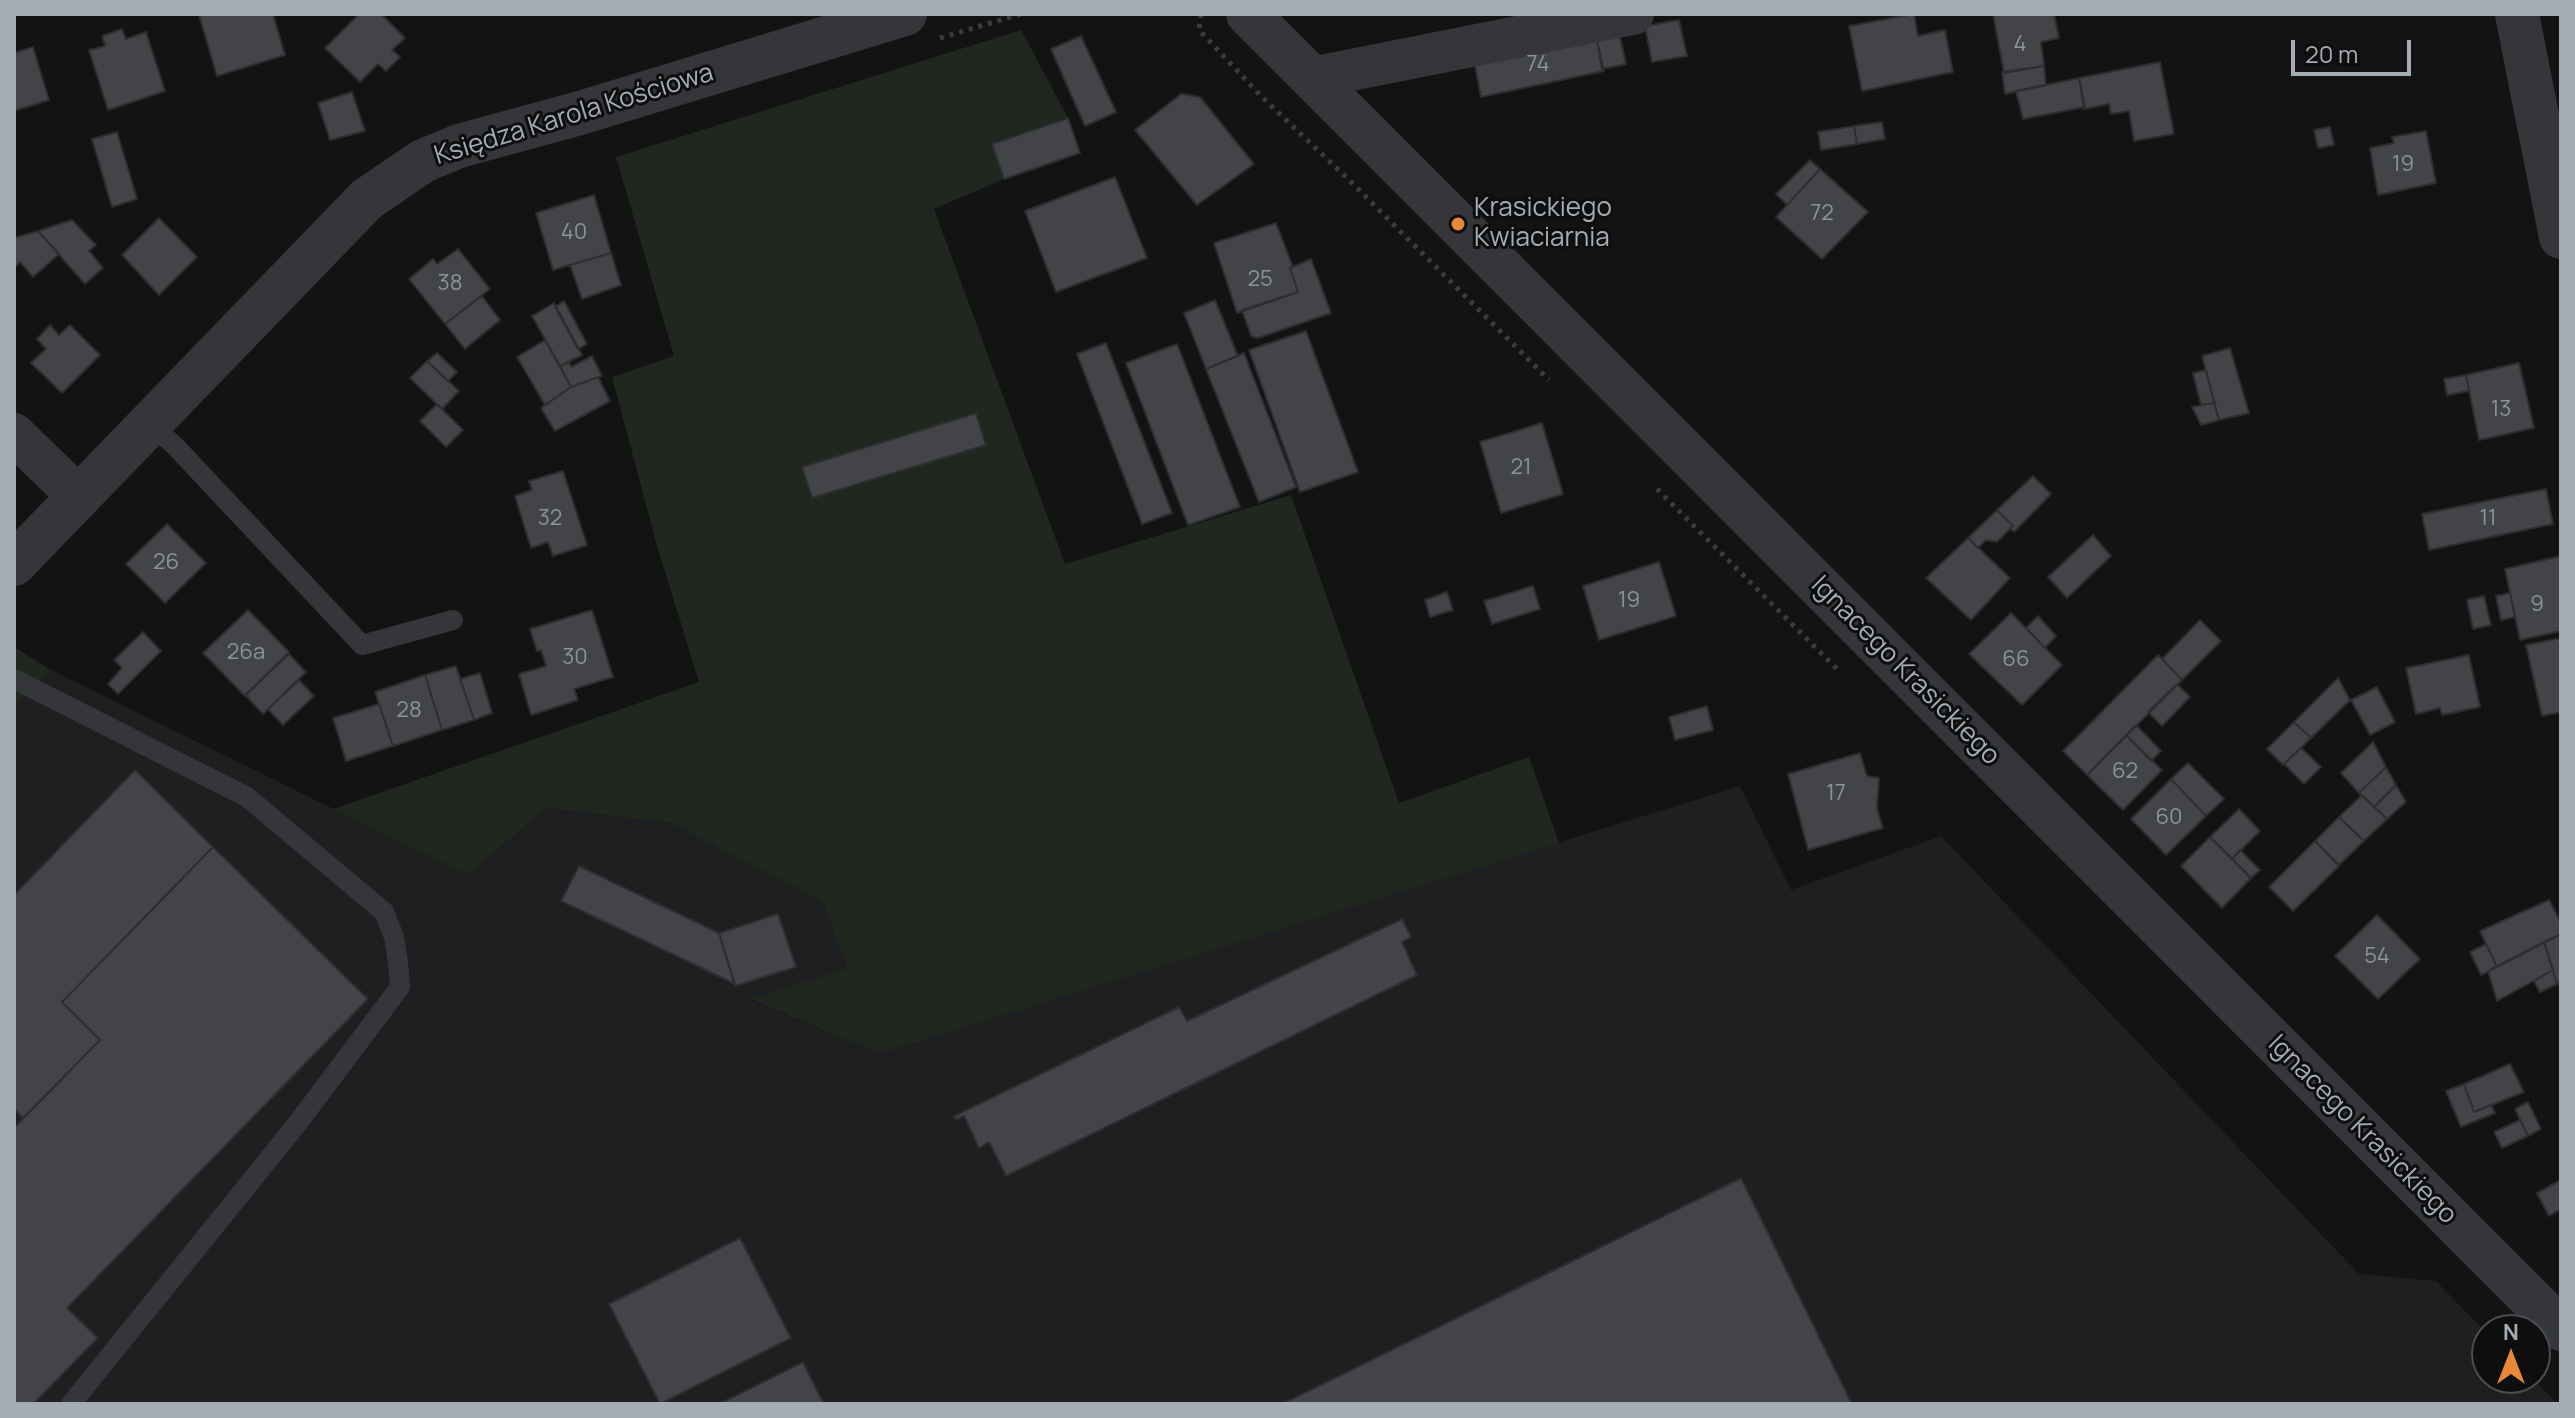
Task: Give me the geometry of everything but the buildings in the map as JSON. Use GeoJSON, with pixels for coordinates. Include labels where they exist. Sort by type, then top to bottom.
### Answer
{"type":"FeatureCollection","features":[{"type":"Feature","properties":{"kind":"street","name":"Ignacego Krasickiego"},"geometry":{"type":"LineString","coordinates":[[1248,14],[2561,1329]]}},
{"type":"Feature","properties":{"kind":"street"},"geometry":{"type":"LineString","coordinates":[[1311,78],[1633,14]]}},
{"type":"Feature","properties":{"kind":"street"},"geometry":{"type":"LineString","coordinates":[[2517,14],[2561,237]]}},
{"type":"Feature","properties":{"kind":"street","name":"Księdza Karola Kościowa"},"geometry":{"type":"LineString","coordinates":[[14,564],[367,199],[423,161],[459,146],[580,113],[918,28]]}},
{"type":"Feature","properties":{"kind":"street"},"geometry":{"type":"LineString","coordinates":[[14,434],[78,496]]}},
{"type":"Feature","properties":{"kind":"lane"},"geometry":{"type":"LineString","coordinates":[[150,423],[362,645],[453,620]]}},
{"type":"Feature","properties":{"kind":"lane"},"geometry":{"type":"LineString","coordinates":[[14,679],[247,797],[384,912],[394,937],[400,987],[297,1124],[71,1404]]}},
{"type":"Feature","properties":{"kind":"path"},"geometry":{"type":"LineString","coordinates":[[918,28],[1021,14]]}},
{"type":"Feature","properties":{"kind":"shaded area"},"geometry":{"type":"Polygon","coordinates":[[[1021,30],[1068,118],[993,144],[1004,179],[934,209],[1065,564],[1291,495],[1399,803],[1529,757],[1559,843],[879,1054],[750,999],[848,968],[822,901],[670,823],[546,808],[468,875],[333,809],[699,682],[657,546],[612,377],[674,356],[616,157],[1021,30]]]}},
{"type":"Feature","properties":{"kind":"shaded area"},"geometry":{"type":"Polygon","coordinates":[[[14,647],[51,670],[14,708],[14,647]]]}},
{"type":"Feature","properties":{"kind":"shaded area"},"geometry":{"type":"Polygon","coordinates":[[[51,670],[468,875],[546,808],[670,823],[822,901],[849,968],[751,1000],[879,1054],[1740,786],[1791,890],[1941,836],[2359,1274],[2436,1281],[2471,1317],[2471,1394],[2548,1394],[2558,1404],[14,1404],[14,708],[51,670]]]}},
{"type":"Feature","properties":{"kind":"place","name":"Krasickiego Kwiaciarnia"},"geometry":{"type":"Point","coordinates":[1458,224]}}]}
